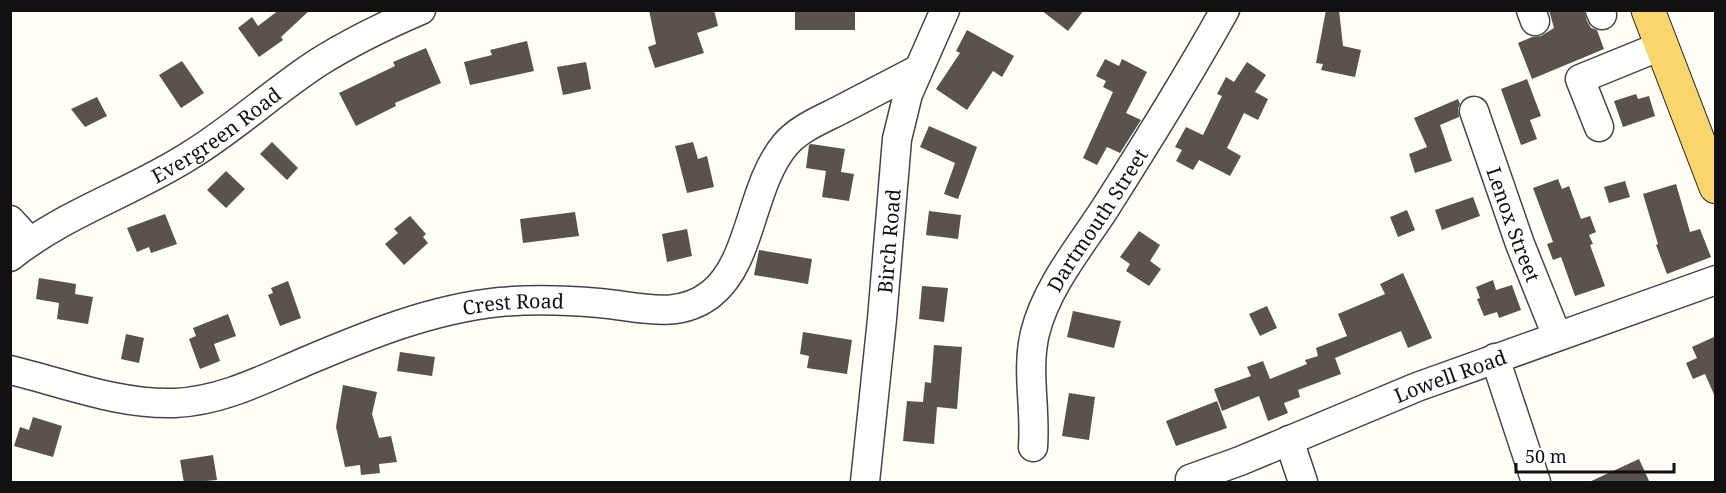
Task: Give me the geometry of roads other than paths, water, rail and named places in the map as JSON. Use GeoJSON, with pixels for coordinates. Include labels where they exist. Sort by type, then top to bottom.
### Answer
{"type":"FeatureCollection","features":[{"type":"Feature","properties":{"kind":"main road"},"geometry":{"type":"LineString","coordinates":[[1648,10],[1716,188]]}},
{"type":"Feature","properties":{"kind":"street","name":"Evergreen Road"},"geometry":{"type":"LineString","coordinates":[[20,250],[88,207],[187,158],[309,69],[339,50],[421,10]]}},
{"type":"Feature","properties":{"kind":"street","name":"Birch Road"},"geometry":{"type":"LineString","coordinates":[[865,483],[897,139],[902,114],[917,70],[945,10]]}},
{"type":"Feature","properties":{"kind":"street","name":"Dartmouth Street"},"geometry":{"type":"LineString","coordinates":[[1033,447],[1034,422],[1030,361],[1037,323],[1047,299],[1172,102],[1226,10]]}},
{"type":"Feature","properties":{"kind":"street"},"geometry":{"type":"LineString","coordinates":[[1599,127],[1580,79],[1661,46]]}},
{"type":"Feature","properties":{"kind":"street","name":"Crest Road"},"geometry":{"type":"LineString","coordinates":[[10,370],[124,400],[176,403],[200,400],[239,389],[370,335],[446,311],[499,302],[532,300],[602,303],[654,311],[676,310],[695,304],[711,295],[724,282],[734,266],[763,183],[785,144],[816,122],[917,70]]}},
{"type":"Feature","properties":{"kind":"street","name":"Lenox Street"},"geometry":{"type":"LineString","coordinates":[[1474,111],[1517,234],[1557,336]]}},
{"type":"Feature","properties":{"kind":"street"},"geometry":{"type":"LineString","coordinates":[[10,220],[20,250]]}},
{"type":"Feature","properties":{"kind":"street","name":"Lowell Road"},"geometry":{"type":"LineString","coordinates":[[1190,479],[1417,387],[1716,280]]}},
{"type":"Feature","properties":{"kind":"street"},"geometry":{"type":"LineString","coordinates":[[1495,358],[1536,483]]}},
{"type":"Feature","properties":{"kind":"street"},"geometry":{"type":"LineString","coordinates":[[1289,440],[1303,483]]}}]}
